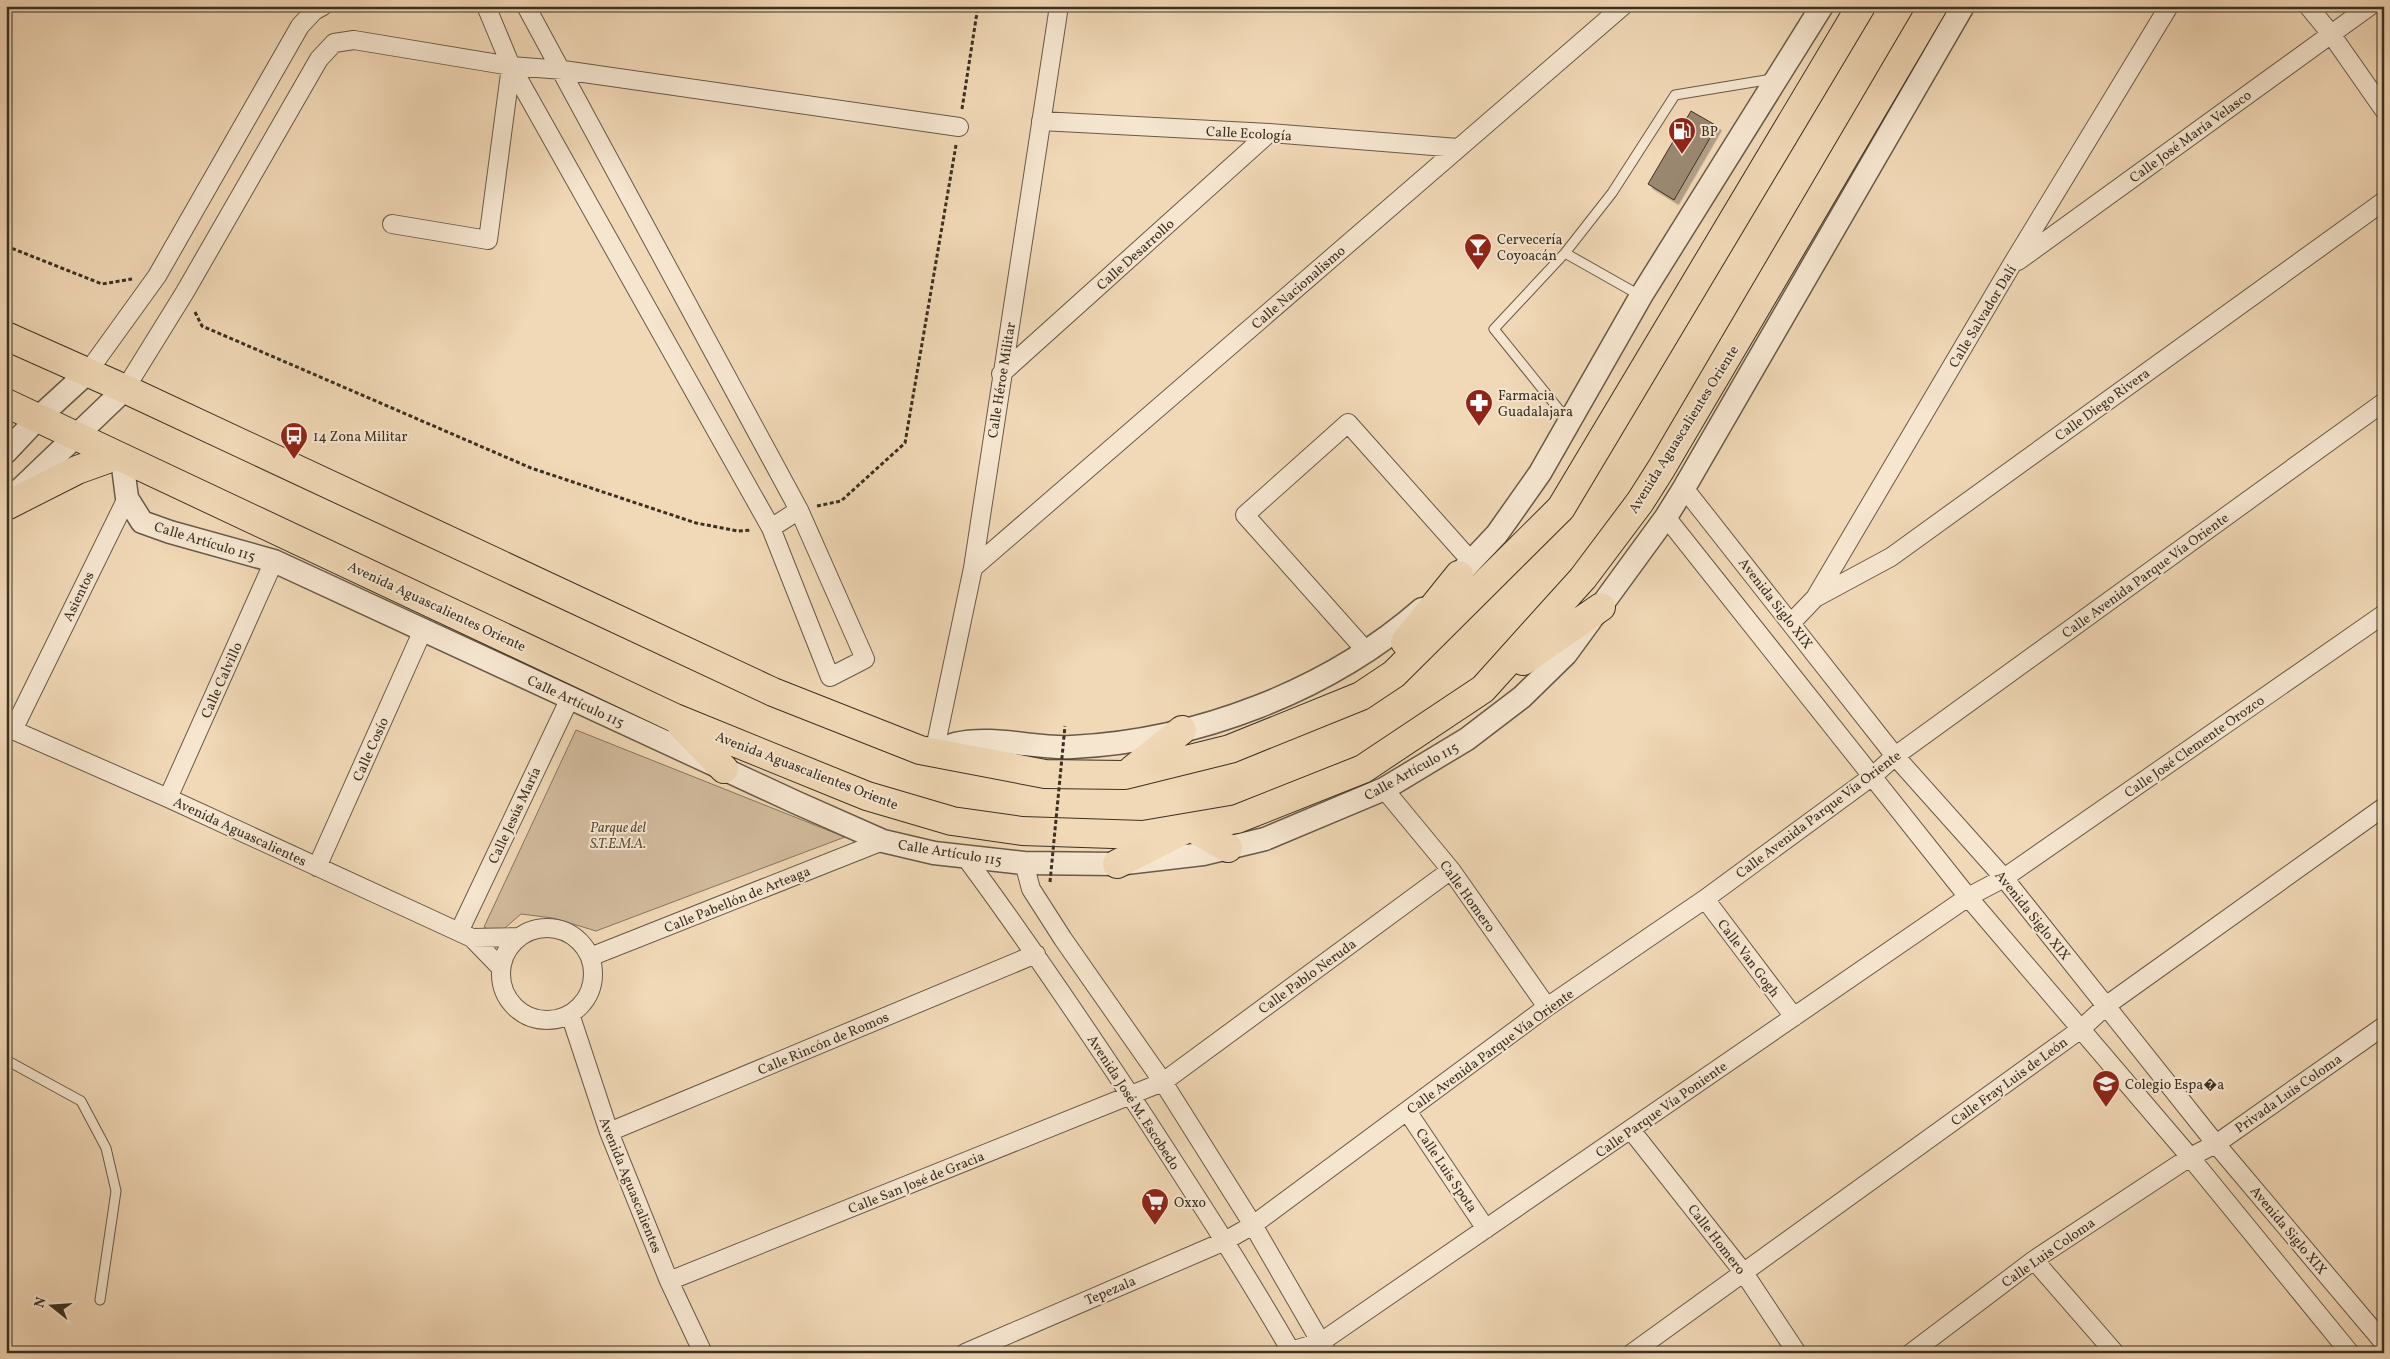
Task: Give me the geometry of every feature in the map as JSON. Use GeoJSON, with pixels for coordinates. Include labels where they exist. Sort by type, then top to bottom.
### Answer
{"type":"FeatureCollection","features":[{"type":"Feature","properties":{"kind":"main road"},"geometry":{"type":"LineString","coordinates":[[6,336],[125,389],[773,692],[920,750],[1045,774],[1125,775],[1230,749],[1361,696],[1394,674],[1561,508],[1861,6]]}},
{"type":"Feature","properties":{"kind":"main road","name":"Avenida Aguascalientes Oriente"},"geometry":{"type":"LineString","coordinates":[[6,403],[675,718],[867,796],[952,822],[1022,831],[1143,835],[1238,819],[1363,769],[1483,689],[1583,578],[1640,502],[1952,9]]}},
{"type":"Feature","properties":{"kind":"main road"},"geometry":{"type":"LineString","coordinates":[[6,506],[77,470],[119,457]]}},
{"type":"Feature","properties":{"kind":"main road"},"geometry":{"type":"LineString","coordinates":[[1361,696],[1465,568]]}},
{"type":"Feature","properties":{"kind":"main road"},"geometry":{"type":"LineString","coordinates":[[1483,689],[1601,607]]}},
{"type":"Feature","properties":{"kind":"main road"},"geometry":{"type":"LineString","coordinates":[[675,718],[724,769]]}},
{"type":"Feature","properties":{"kind":"main road"},"geometry":{"type":"LineString","coordinates":[[1125,775],[1182,730]]}},
{"type":"Feature","properties":{"kind":"main road"},"geometry":{"type":"LineString","coordinates":[[1118,864],[1190,827],[1228,848]]}},
{"type":"Feature","properties":{"kind":"street"},"geometry":{"type":"LineString","coordinates":[[6,452],[38,418],[87,373],[157,276],[300,26],[314,11],[324,6]]}},
{"type":"Feature","properties":{"kind":"street"},"geometry":{"type":"LineString","coordinates":[[486,6],[511,66],[771,528],[830,677],[865,659],[799,510],[563,70],[526,6]]}},
{"type":"Feature","properties":{"kind":"street","name":"Calle Héroe Militar"},"geometry":{"type":"LineString","coordinates":[[934,753],[973,568],[1001,374],[1059,6]]}},
{"type":"Feature","properties":{"kind":"street"},"geometry":{"type":"LineString","coordinates":[[934,753],[956,744],[992,741],[1070,747],[1103,744],[1182,730],[1288,695],[1340,669],[1367,652],[1416,615],[1497,534],[1534,480],[1641,296],[1822,6]]}},
{"type":"Feature","properties":{"kind":"street","name":"Calle Salvador Dalí"},"geometry":{"type":"LineString","coordinates":[[1792,622],[1815,598],[2011,266],[2169,6]]}},
{"type":"Feature","properties":{"kind":"street"},"geometry":{"type":"LineString","coordinates":[[2308,6],[2331,34],[2384,110]]}},
{"type":"Feature","properties":{"kind":"street","name":"Calle José María Velasco"},"geometry":{"type":"LineString","coordinates":[[2011,266],[2370,6]]}},
{"type":"Feature","properties":{"kind":"street","name":"Avenida Aguascalientes Oriente"},"geometry":{"type":"LineString","coordinates":[[1666,517],[1952,9]]}},
{"type":"Feature","properties":{"kind":"street","name":"Calle Nacionalismo"},"geometry":{"type":"LineString","coordinates":[[973,568],[1458,148],[1614,10]]}},
{"type":"Feature","properties":{"kind":"street"},"geometry":{"type":"LineString","coordinates":[[6,502],[125,389],[185,292],[319,59],[334,43],[354,40],[511,66],[563,70],[959,127]]}},
{"type":"Feature","properties":{"kind":"street"},"geometry":{"type":"LineString","coordinates":[[392,224],[488,240],[511,66]]}},
{"type":"Feature","properties":{"kind":"street","name":"Calle Ecología"},"geometry":{"type":"LineString","coordinates":[[1041,122],[1269,133],[1458,148]]}},
{"type":"Feature","properties":{"kind":"street","name":"Calle Desarrollo"},"geometry":{"type":"LineString","coordinates":[[1001,374],[1269,133]]}},
{"type":"Feature","properties":{"kind":"street","name":"Calle Diego Rivera"},"geometry":{"type":"LineString","coordinates":[[1815,598],[1891,557],[2384,201]]}},
{"type":"Feature","properties":{"kind":"street","name":"Calle Avenida Parque Vía Oriente"},"geometry":{"type":"LineString","coordinates":[[1253,1225],[1547,1007],[1705,899],[1874,776],[1895,756],[2384,402]]}},
{"type":"Feature","properties":{"kind":"street"},"geometry":{"type":"LineString","coordinates":[[1367,652],[1245,515],[1348,423],[1465,568]]}},
{"type":"Feature","properties":{"kind":"street"},"geometry":{"type":"LineString","coordinates":[[119,457],[127,498]]}},
{"type":"Feature","properties":{"kind":"street","name":"Avenida Siglo XIX"},"geometry":{"type":"LineString","coordinates":[[1684,488],[1792,622],[1895,756],[2004,878],[2216,1144],[2384,1342]]}},
{"type":"Feature","properties":{"kind":"street","name":"Calle Artículo 115"},"geometry":{"type":"LineString","coordinates":[[127,498],[142,522],[170,532],[274,561],[884,841],[966,858],[1024,863],[1118,864],[1162,860],[1228,848],[1265,839],[1384,789],[1468,739],[1522,697],[1566,654],[1666,517]]}},
{"type":"Feature","properties":{"kind":"street","name":"Asientos"},"geometry":{"type":"LineString","coordinates":[[10,728],[127,498]]}},
{"type":"Feature","properties":{"kind":"street"},"geometry":{"type":"LineString","coordinates":[[771,528],[799,510]]}},
{"type":"Feature","properties":{"kind":"street"},"geometry":{"type":"LineString","coordinates":[[1666,517],[1874,776],[1968,897],[2190,1157],[2350,1353]]}},
{"type":"Feature","properties":{"kind":"street","name":"Calle Calvillo"},"geometry":{"type":"LineString","coordinates":[[168,798],[274,561]]}},
{"type":"Feature","properties":{"kind":"street","name":"Calle José Clemente Orozco"},"geometry":{"type":"LineString","coordinates":[[2004,878],[2384,614]]}},
{"type":"Feature","properties":{"kind":"street","name":"Calle Cosío"},"geometry":{"type":"LineString","coordinates":[[317,867],[423,630]]}},
{"type":"Feature","properties":{"kind":"street","name":"Calle Jesús María"},"geometry":{"type":"LineString","coordinates":[[466,935],[570,698]]}},
{"type":"Feature","properties":{"kind":"street","name":"Avenida Aguascalientes"},"geometry":{"type":"LineString","coordinates":[[10,728],[168,798],[466,935],[501,968]]}},
{"type":"Feature","properties":{"kind":"street","name":"Calle Homero"},"geometry":{"type":"LineString","coordinates":[[1384,789],[1451,870],[1547,1007]]}},
{"type":"Feature","properties":{"kind":"street","name":"Calle Fray Luis de León"},"geometry":{"type":"LineString","coordinates":[[1632,1353],[2081,1029],[2107,1005],[2384,807]]}},
{"type":"Feature","properties":{"kind":"street","name":"Calle Pabellón de Arteaga"},"geometry":{"type":"LineString","coordinates":[[590,956],[884,841]]}},
{"type":"Feature","properties":{"kind":"street","name":"Avenida José M. Escobedo"},"geometry":{"type":"LineString","coordinates":[[966,858],[1036,954],[1225,1241],[1289,1352]]}},
{"type":"Feature","properties":{"kind":"street"},"geometry":{"type":"LineString","coordinates":[[1024,863],[1031,889],[1036,898],[1162,1082],[1253,1225],[1324,1347]]}},
{"type":"Feature","properties":{"kind":"street","name":"Calle Pablo Neruda"},"geometry":{"type":"LineString","coordinates":[[1162,1082],[1451,870]]}},
{"type":"Feature","properties":{"kind":"street","name":"Calle Parque Vía Poniente"},"geometry":{"type":"LineString","coordinates":[[1289,1352],[1324,1347],[1486,1229],[1968,897],[2004,878]]}},
{"type":"Feature","properties":{"kind":"street","name":"Calle Van Gogh"},"geometry":{"type":"LineString","coordinates":[[1705,899],[1794,1017]]}},
{"type":"Feature","properties":{"kind":"street"},"geometry":{"type":"LineString","coordinates":[[538,929],[559,929],[572,935],[583,944],[590,956],[593,969],[588,995],[580,1006],[570,1014],[558,1019],[545,1020],[533,1018],[521,1013],[505,993],[501,981],[501,968],[507,950],[518,937],[538,929]]}},
{"type":"Feature","properties":{"kind":"street","name":"Avenida Aguascalientes"},"geometry":{"type":"LineString","coordinates":[[466,935],[518,937]]}},
{"type":"Feature","properties":{"kind":"street","name":"Calle Rincón de Romos"},"geometry":{"type":"LineString","coordinates":[[609,1132],[1036,954]]}},
{"type":"Feature","properties":{"kind":"street","name":"Avenida Aguascalientes"},"geometry":{"type":"LineString","coordinates":[[570,1014],[609,1132],[670,1281],[702,1353]]}},
{"type":"Feature","properties":{"kind":"street","name":"Privada Luis Coloma"},"geometry":{"type":"LineString","coordinates":[[2190,1157],[2216,1144],[2384,1026]]}},
{"type":"Feature","properties":{"kind":"street","name":"Calle San José de Gracia"},"geometry":{"type":"LineString","coordinates":[[670,1281],[1162,1082]]}},
{"type":"Feature","properties":{"kind":"street","name":"Calle Luis Spota"},"geometry":{"type":"LineString","coordinates":[[1407,1111],[1486,1229]]}},
{"type":"Feature","properties":{"kind":"street","name":"Calle Homero"},"geometry":{"type":"LineString","coordinates":[[1631,1130],[1744,1273],[1797,1353]]}},
{"type":"Feature","properties":{"kind":"street","name":"Calle Luis Coloma"},"geometry":{"type":"LineString","coordinates":[[1911,1353],[2034,1260],[2190,1157]]}},
{"type":"Feature","properties":{"kind":"street","name":"Tepezala"},"geometry":{"type":"LineString","coordinates":[[965,1353],[1225,1241],[1253,1225]]}},
{"type":"Feature","properties":{"kind":"street"},"geometry":{"type":"LineString","coordinates":[[2034,1260],[2115,1353]]}},
{"type":"Feature","properties":{"kind":"lane"},"geometry":{"type":"LineString","coordinates":[[1569,422],[1494,329],[1565,253],[1612,193],[1675,95],[1778,78]]}},
{"type":"Feature","properties":{"kind":"lane"},"geometry":{"type":"LineString","coordinates":[[1565,253],[1641,296]]}},
{"type":"Feature","properties":{"kind":"lane"},"geometry":{"type":"LineString","coordinates":[[6,1060],[81,1102],[106,1148],[116,1191],[100,1300]]}},
{"type":"Feature","properties":{"kind":"path"},"geometry":{"type":"LineString","coordinates":[[799,510],[841,502],[905,443],[978,6]]}},
{"type":"Feature","properties":{"kind":"path"},"geometry":{"type":"LineString","coordinates":[[6,246],[102,284],[157,276]]}},
{"type":"Feature","properties":{"kind":"path"},"geometry":{"type":"LineString","coordinates":[[185,292],[202,326],[531,468],[696,523],[738,531],[771,528]]}},
{"type":"Feature","properties":{"kind":"path"},"geometry":{"type":"LineString","coordinates":[[1050,882],[1065,726]]}},
{"type":"Feature","properties":{"kind":"green space","name":"Parque del S.T.E.M.A."},"geometry":{"type":"Polygon","coordinates":[[[576,730],[845,837],[596,931],[553,918],[521,914],[498,934],[484,927],[576,730]]]}},
{"type":"Feature","properties":{"kind":"building","name":"BP"},"geometry":{"type":"Polygon","coordinates":[[[1691,111],[1717,126],[1674,200],[1648,184],[1691,111]]]}},
{"type":"Feature","properties":{"kind":"place","name":"BP"},"geometry":{"type":"Point","coordinates":[1682,155]}},
{"type":"Feature","properties":{"kind":"place","name":"Cervecería Coyoacán"},"geometry":{"type":"Point","coordinates":[1478,271]}},
{"type":"Feature","properties":{"kind":"place","name":"Farmacia Guadalajara"},"geometry":{"type":"Point","coordinates":[1479,427]}},
{"type":"Feature","properties":{"kind":"place","name":"14 Zona Militar"},"geometry":{"type":"Point","coordinates":[294,460]}},
{"type":"Feature","properties":{"kind":"place","name":"Colegio Espa�a"},"geometry":{"type":"Point","coordinates":[2106,1108]}},
{"type":"Feature","properties":{"kind":"place","name":"Oxxo"},"geometry":{"type":"Point","coordinates":[1155,1226]}}]}
